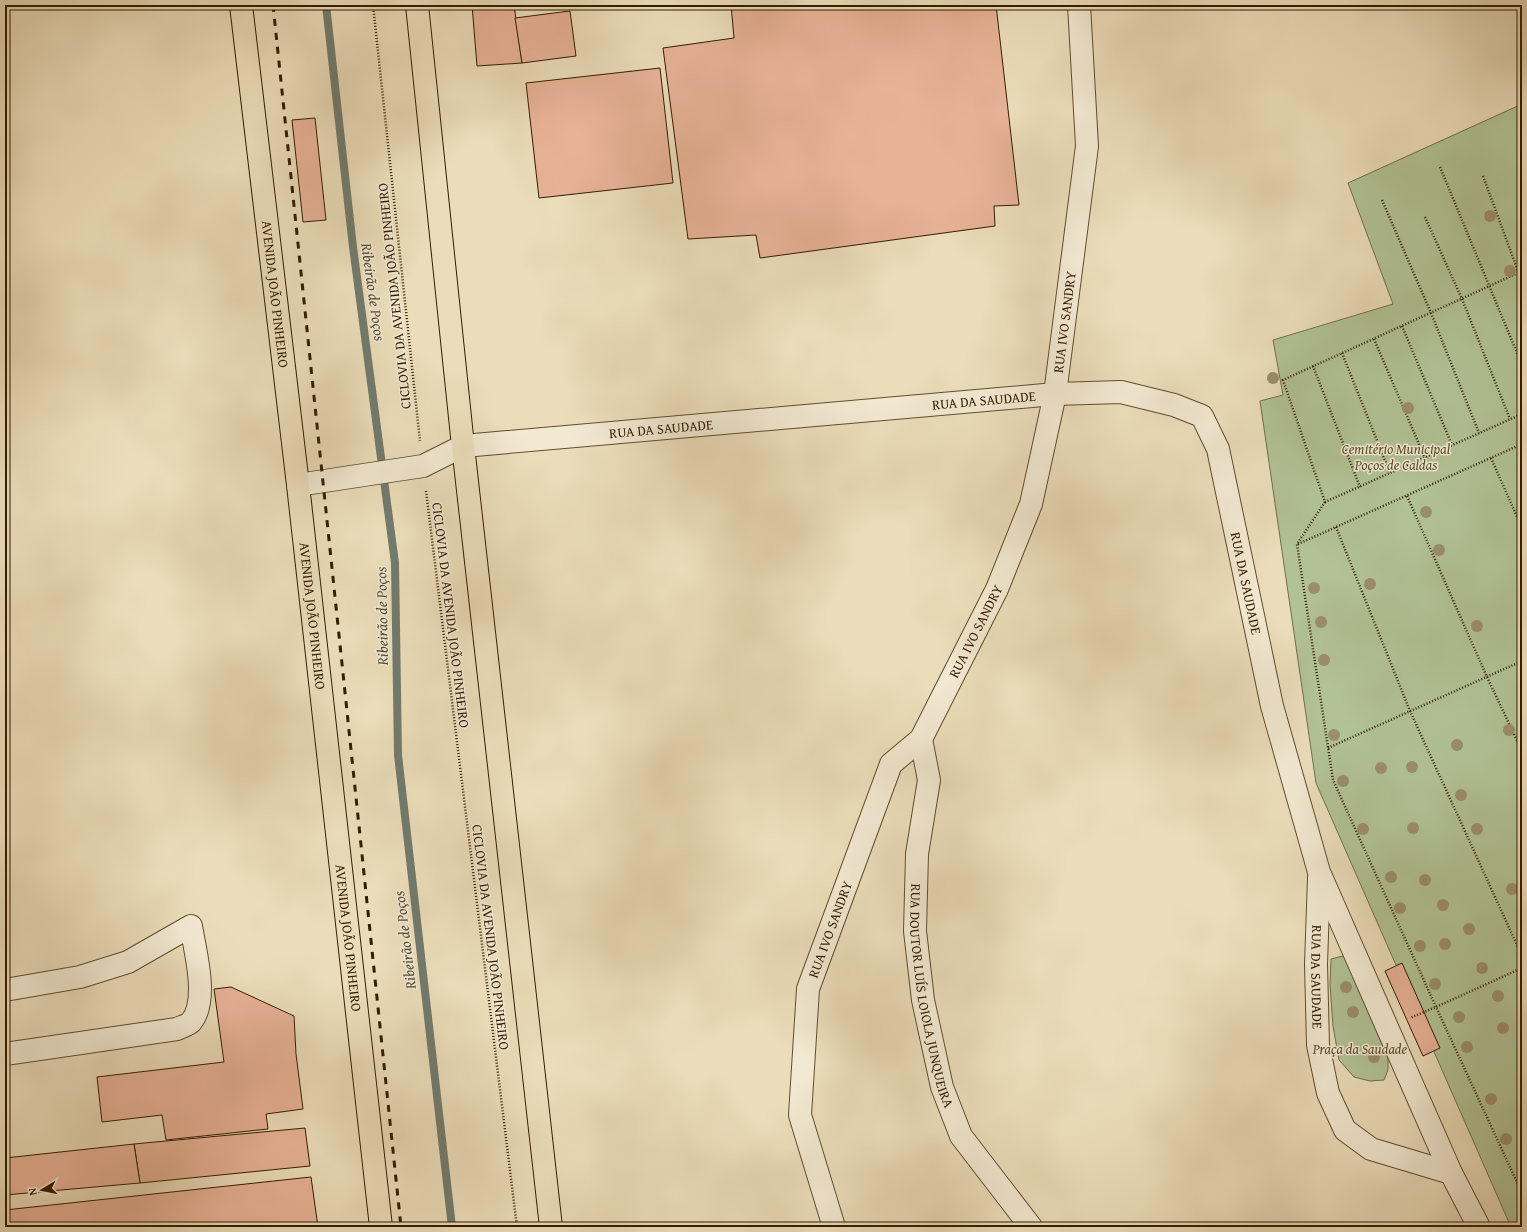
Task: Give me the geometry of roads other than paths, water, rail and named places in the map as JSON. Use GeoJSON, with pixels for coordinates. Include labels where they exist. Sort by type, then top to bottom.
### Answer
{"type":"FeatureCollection","features":[{"type":"Feature","properties":{"kind":"main road","name":"AVENIDA JOÃO PINHEIRO"},"geometry":{"type":"LineString","coordinates":[[241,5],[298,485],[381,1227]]}},
{"type":"Feature","properties":{"kind":"main road"},"geometry":{"type":"LineString","coordinates":[[417,5],[463,446],[551,1227]]}},
{"type":"Feature","properties":{"kind":"street","name":"RUA IVO SANDRY"},"geometry":{"type":"LineString","coordinates":[[834,1227],[800,1115],[808,989],[891,764],[921,739],[997,589],[1032,504],[1055,394],[1087,146],[1078,5]]}},
{"type":"Feature","properties":{"kind":"street","name":"RUA DA SAUDADE"},"geometry":{"type":"LineString","coordinates":[[298,485],[423,466],[463,446],[1055,394],[1121,392],[1174,405],[1202,416],[1218,449],[1272,706],[1319,872],[1451,1173],[1479,1227]]}},
{"type":"Feature","properties":{"kind":"street","name":"RUA DOUTOR LUÍS LOIOLA JUNQUEIRA"},"geometry":{"type":"LineString","coordinates":[[921,739],[929,780],[917,854],[915,931],[923,1000],[942,1087],[961,1136],[1031,1227]]}},
{"type":"Feature","properties":{"kind":"street","name":"RUA DA SAUDADE"},"geometry":{"type":"LineString","coordinates":[[1319,872],[1316,964],[1318,1045],[1328,1093],[1345,1130],[1371,1149],[1451,1173]]}},
{"type":"Feature","properties":{"kind":"street"},"geometry":{"type":"LineString","coordinates":[[5,990],[80,977],[128,962],[191,926],[200,989],[198,1008],[191,1023],[177,1029],[5,1054]]}},
{"type":"Feature","properties":{"kind":"waterway","name":"Ribeirão de Poços"},"geometry":{"type":"LineString","coordinates":[[326,5],[353,247],[395,563],[398,755],[452,1227]]}},
{"type":"Feature","properties":{"kind":"railway"},"geometry":{"type":"LineString","coordinates":[[273,5],[401,1227]]}},
{"type":"Feature","properties":{"kind":"park label","name":"Cemitério Municipal Poços de Caldas"},"geometry":{"type":"Point","coordinates":[1396,458]}},
{"type":"Feature","properties":{"kind":"park label","name":"Praça da Saudade"},"geometry":{"type":"Point","coordinates":[1360,1049]}}]}
